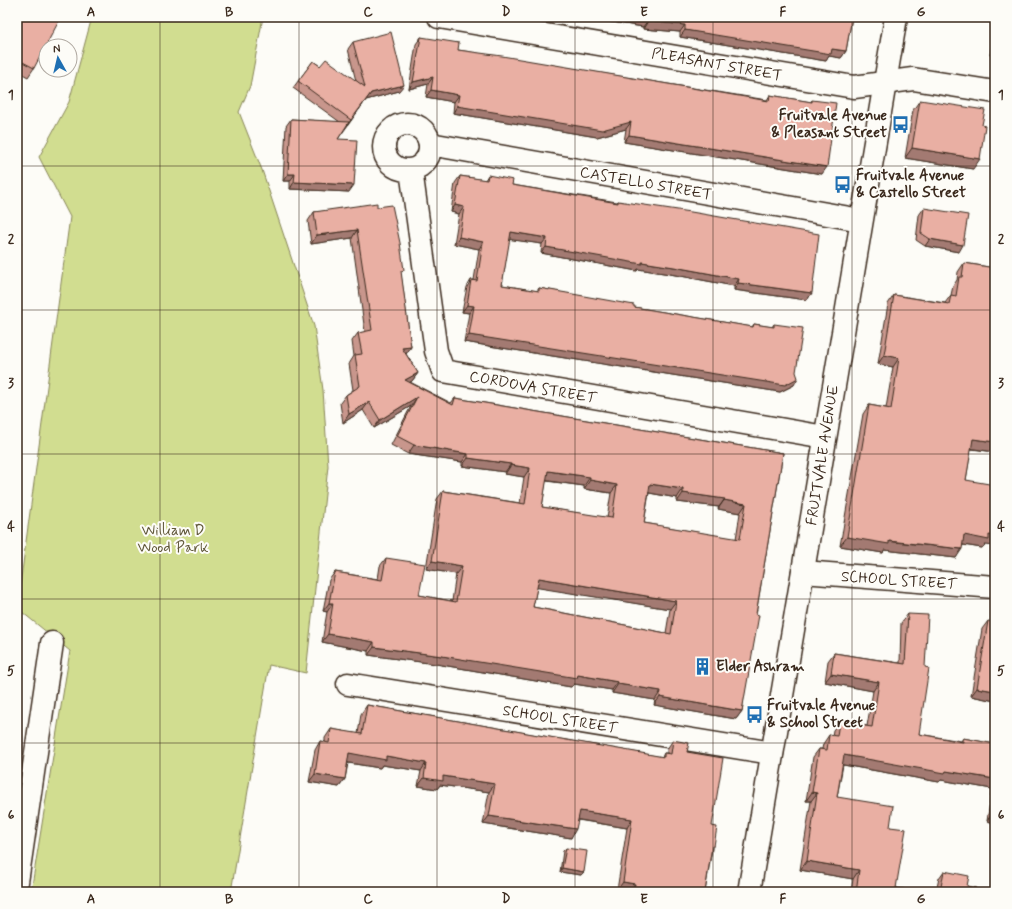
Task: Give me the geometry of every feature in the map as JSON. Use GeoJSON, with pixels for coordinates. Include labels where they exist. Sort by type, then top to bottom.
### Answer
{"type":"FeatureCollection","features":[{"type":"Feature","properties":{"kind":"street","name":"PLEASANT STREET"},"geometry":{"type":"LineString","coordinates":[[439,17],[854,87],[913,79],[995,92]]}},
{"type":"Feature","properties":{"kind":"street","name":"FRUITVALE AVENUE"},"geometry":{"type":"LineString","coordinates":[[749,892],[896,17]]}},
{"type":"Feature","properties":{"kind":"street"},"geometry":{"type":"LineString","coordinates":[[409,123],[424,130],[428,136],[430,144],[428,158],[418,167],[411,170],[395,167],[389,162],[383,148],[388,133],[398,125],[409,123]]}},
{"type":"Feature","properties":{"kind":"street","name":"CASTELLO STREET"},"geometry":{"type":"LineString","coordinates":[[430,144],[861,220]]}},
{"type":"Feature","properties":{"kind":"street","name":"CORDOVA STREET"},"geometry":{"type":"LineString","coordinates":[[411,170],[436,351],[443,371],[825,437]]}},
{"type":"Feature","properties":{"kind":"street","name":"SCHOOL STREET"},"geometry":{"type":"LineString","coordinates":[[803,572],[995,587]]}},
{"type":"Feature","properties":{"kind":"street"},"geometry":{"type":"LineString","coordinates":[[17,882],[52,643]]}},
{"type":"Feature","properties":{"kind":"street","name":"SCHOOL STREET"},"geometry":{"type":"LineString","coordinates":[[348,684],[772,753]]}},
{"type":"Feature","properties":{"kind":"green space","name":"William D Wood Park"},"geometry":{"type":"Polygon","coordinates":[[[92,17],[263,17],[250,86],[239,112],[262,170],[314,326],[323,390],[328,466],[306,673],[269,665],[231,892],[31,892],[70,651],[17,608],[70,217],[39,157],[69,102],[75,78],[78,78],[78,69],[92,17]]]}},
{"type":"Feature","properties":{"kind":"building"},"geometry":{"type":"Polygon","coordinates":[[[17,17],[61,17],[50,38],[38,38],[38,60],[34,68],[17,59],[17,17]]]}},
{"type":"Feature","properties":{"kind":"building"},"geometry":{"type":"Polygon","coordinates":[[[629,17],[852,17],[846,51],[832,49],[831,54],[685,30],[685,25],[648,21],[629,17]]]}},
{"type":"Feature","properties":{"kind":"building"},"geometry":{"type":"Polygon","coordinates":[[[391,32],[404,85],[371,93],[351,120],[298,81],[313,61],[320,66],[326,59],[365,87],[353,42],[391,32]]]}},
{"type":"Feature","properties":{"kind":"building"},"geometry":{"type":"Polygon","coordinates":[[[421,37],[459,43],[458,50],[769,101],[770,95],[812,102],[812,100],[836,103],[827,167],[629,135],[631,122],[602,130],[457,106],[459,95],[431,90],[433,77],[413,82],[421,37]]]}},
{"type":"Feature","properties":{"kind":"building"},"geometry":{"type":"Polygon","coordinates":[[[920,100],[985,110],[982,125],[985,126],[980,159],[912,148],[920,100]]]}},
{"type":"Feature","properties":{"kind":"building"},"geometry":{"type":"Polygon","coordinates":[[[291,119],[349,122],[338,139],[357,140],[354,185],[294,182],[295,174],[288,174],[291,119]]]}},
{"type":"Feature","properties":{"kind":"building"},"geometry":{"type":"Polygon","coordinates":[[[488,175],[513,180],[512,185],[618,203],[618,201],[691,212],[819,234],[812,293],[738,283],[739,279],[674,267],[642,262],[642,264],[546,247],[547,238],[511,232],[502,285],[539,291],[539,288],[634,305],[634,307],[753,327],[754,324],[774,327],[774,324],[803,328],[796,372],[798,378],[785,385],[469,335],[474,306],[467,305],[471,280],[477,281],[483,242],[459,237],[464,207],[455,205],[460,176],[487,180],[488,175]]]}},
{"type":"Feature","properties":{"kind":"building"},"geometry":{"type":"Polygon","coordinates":[[[377,203],[377,207],[392,205],[404,270],[401,271],[411,347],[402,348],[418,373],[405,380],[453,405],[455,398],[783,453],[756,614],[759,615],[742,711],[660,697],[661,691],[618,684],[618,682],[578,675],[577,678],[442,656],[374,647],[374,642],[328,634],[333,603],[329,603],[335,572],[382,580],[386,558],[425,564],[419,595],[456,602],[462,566],[432,561],[443,491],[525,504],[530,468],[468,458],[468,454],[414,445],[397,436],[417,397],[380,420],[369,402],[349,414],[346,395],[360,386],[355,355],[362,354],[358,333],[372,330],[357,230],[317,235],[314,212],[377,203]],[[548,471],[542,507],[612,518],[617,485],[590,480],[590,477],[548,471]],[[650,484],[644,523],[740,539],[746,504],[724,500],[725,499],[683,493],[683,489],[650,484]],[[539,578],[533,607],[671,634],[676,601],[539,578]]]}},
{"type":"Feature","properties":{"kind":"building"},"geometry":{"type":"Polygon","coordinates":[[[924,208],[968,215],[963,245],[930,239],[921,233],[924,208]]]}},
{"type":"Feature","properties":{"kind":"building"},"geometry":{"type":"Polygon","coordinates":[[[17,243],[21,243],[18,260],[17,260],[17,243]]]}},
{"type":"Feature","properties":{"kind":"building"},"geometry":{"type":"Polygon","coordinates":[[[964,263],[995,268],[995,442],[973,439],[966,480],[995,485],[995,536],[989,535],[989,540],[964,535],[962,549],[889,541],[889,544],[847,537],[869,405],[891,409],[899,358],[884,355],[894,295],[949,304],[951,295],[956,296],[959,277],[962,277],[964,263]]]}},
{"type":"Feature","properties":{"kind":"building"},"geometry":{"type":"Polygon","coordinates":[[[17,612],[22,613],[17,641],[17,612]]]}},
{"type":"Feature","properties":{"kind":"building"},"geometry":{"type":"Polygon","coordinates":[[[908,614],[928,615],[925,667],[929,668],[919,734],[963,742],[963,738],[995,744],[995,779],[946,771],[945,773],[844,755],[837,797],[893,806],[890,827],[906,829],[896,888],[919,892],[856,892],[859,870],[807,861],[817,793],[812,792],[819,749],[827,750],[829,735],[837,736],[839,722],[872,727],[879,682],[831,674],[834,653],[905,664],[908,614]]]}},
{"type":"Feature","properties":{"kind":"building"},"geometry":{"type":"Polygon","coordinates":[[[988,621],[995,622],[995,691],[977,688],[988,621]]]}},
{"type":"Feature","properties":{"kind":"building"},"geometry":{"type":"Polygon","coordinates":[[[17,663],[22,664],[19,684],[17,684],[17,663]]]}},
{"type":"Feature","properties":{"kind":"building"},"geometry":{"type":"Polygon","coordinates":[[[367,705],[664,757],[664,753],[671,754],[673,740],[689,743],[687,752],[723,758],[712,826],[717,827],[714,846],[712,846],[705,892],[634,892],[635,884],[623,882],[632,819],[580,811],[576,829],[489,816],[495,784],[443,776],[443,781],[424,778],[426,763],[386,756],[386,760],[349,753],[345,779],[315,774],[320,741],[329,743],[331,729],[362,734],[367,705]]]}},
{"type":"Feature","properties":{"kind":"building"},"geometry":{"type":"Polygon","coordinates":[[[995,799],[995,813],[993,812],[995,799]]]}},
{"type":"Feature","properties":{"kind":"building"},"geometry":{"type":"Polygon","coordinates":[[[566,848],[587,851],[584,872],[562,868],[566,848]]]}},
{"type":"Feature","properties":{"kind":"building"},"geometry":{"type":"Polygon","coordinates":[[[944,871],[969,876],[967,886],[976,888],[975,892],[940,892],[944,871]]]}},
{"type":"Feature","properties":{"kind":"place","name":"Fruitvale Avenue & Pleasant Street"},"geometry":{"type":"Point","coordinates":[900,124]}},
{"type":"Feature","properties":{"kind":"place","name":"Fruitvale Avenue & Castello Street"},"geometry":{"type":"Point","coordinates":[843,184]}},
{"type":"Feature","properties":{"kind":"place","name":"Elder Ashram"},"geometry":{"type":"Point","coordinates":[703,666]}},
{"type":"Feature","properties":{"kind":"place","name":"Fruitvale Avenue & School Street"},"geometry":{"type":"Point","coordinates":[754,714]}}]}
